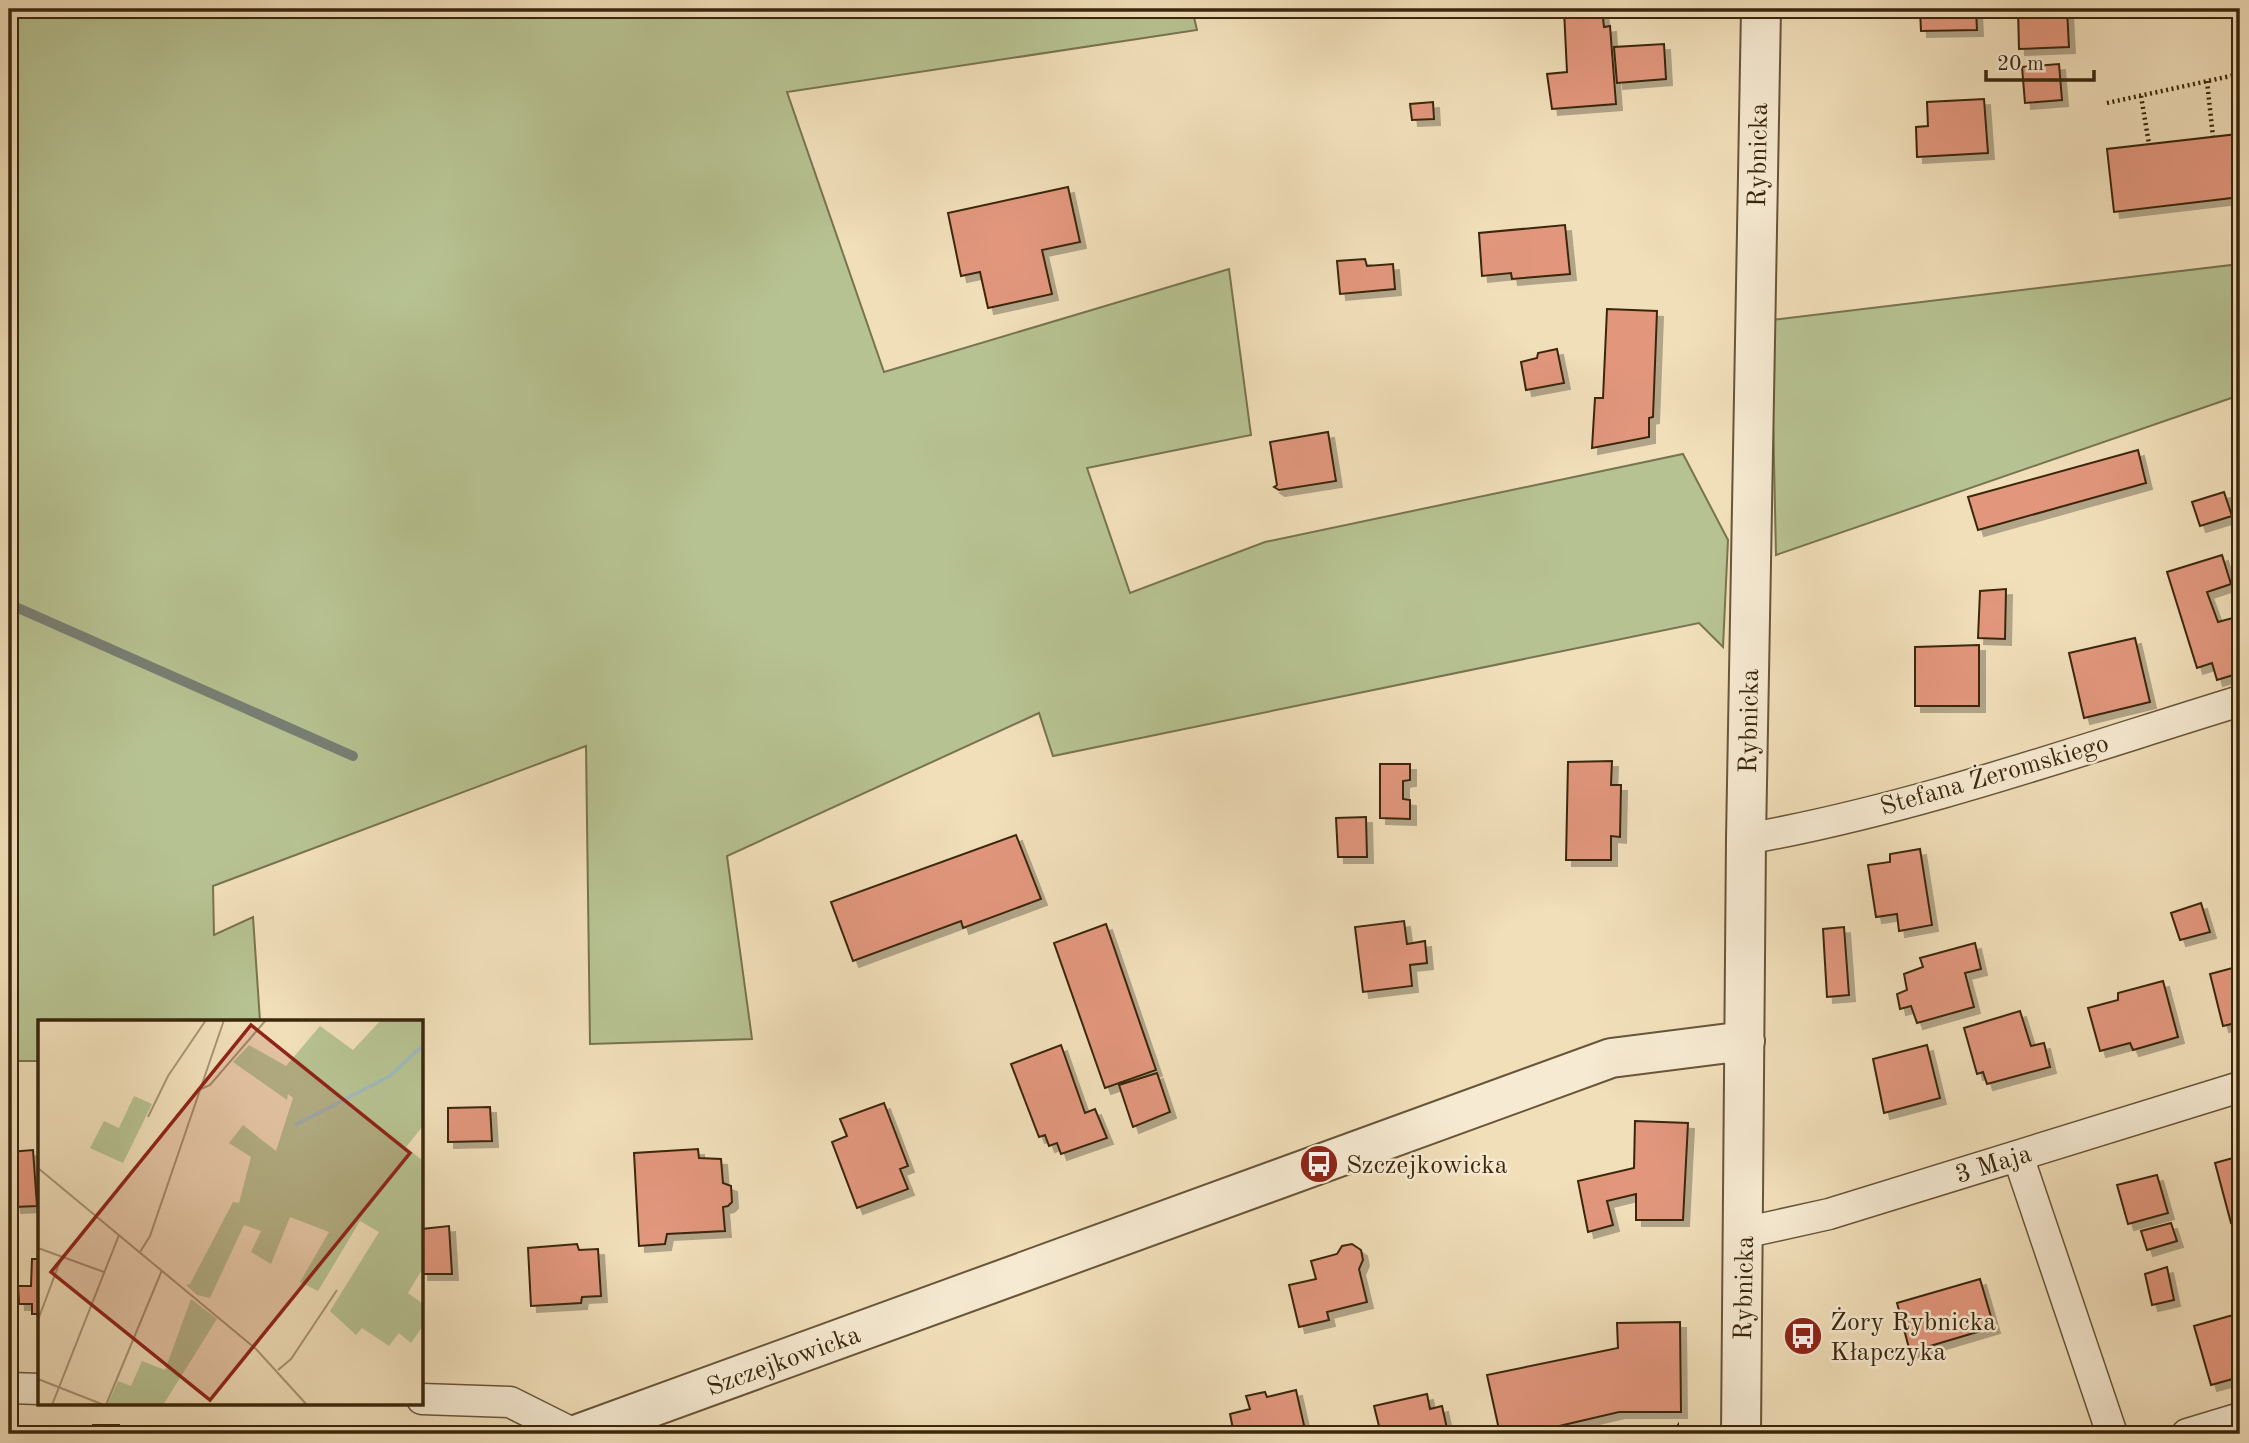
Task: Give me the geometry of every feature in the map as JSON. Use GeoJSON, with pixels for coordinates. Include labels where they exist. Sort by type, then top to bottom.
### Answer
{"type":"FeatureCollection","features":[{"type":"Feature","properties":{"kind":"street","name":"Rybnicka"},"geometry":{"type":"LineString","coordinates":[[1741,1434],[1746,839],[1761,9]]}},
{"type":"Feature","properties":{"kind":"street","name":"Stefana Żeromskiego"},"geometry":{"type":"LineString","coordinates":[[1746,839],[1798,829],[1944,791],[2240,701]]}},
{"type":"Feature","properties":{"kind":"street","name":"Szczejkowicka"},"geometry":{"type":"LineString","coordinates":[[576,1434],[1611,1058],[1745,1041]]}},
{"type":"Feature","properties":{"kind":"street","name":"3 Maja"},"geometry":{"type":"LineString","coordinates":[[1743,1233],[1829,1214],[2240,1087]]}},
{"type":"Feature","properties":{"kind":"street"},"geometry":{"type":"LineString","coordinates":[[2018,1156],[2112,1434]]}},
{"type":"Feature","properties":{"kind":"street"},"geometry":{"type":"LineString","coordinates":[[9,1388],[38,1389]]}},
{"type":"Feature","properties":{"kind":"street"},"geometry":{"type":"LineString","coordinates":[[424,1399],[510,1402],[576,1434]]}},
{"type":"Feature","properties":{"kind":"street"},"geometry":{"type":"LineString","coordinates":[[2187,1434],[2240,1418]]}},
{"type":"Feature","properties":{"kind":"path"},"geometry":{"type":"LineString","coordinates":[[2107,103],[2240,74]]}},
{"type":"Feature","properties":{"kind":"path"},"geometry":{"type":"LineString","coordinates":[[2207,81],[2213,137]]}},
{"type":"Feature","properties":{"kind":"path"},"geometry":{"type":"LineString","coordinates":[[2141,96],[2149,144]]}},
{"type":"Feature","properties":{"kind":"green space"},"geometry":{"type":"Polygon","coordinates":[[[9,9],[1192,9],[1197,30],[787,92],[884,372],[1229,269],[1251,435],[1087,468],[1130,593],[1265,542],[1683,454],[1728,540],[1723,647],[1699,623],[1053,756],[1039,713],[727,856],[752,1039],[590,1044],[586,746],[213,886],[214,935],[253,917],[260,1020],[38,1020],[38,1061],[9,1061],[9,9]]]}},
{"type":"Feature","properties":{"kind":"green space"},"geometry":{"type":"Polygon","coordinates":[[[2240,264],[2240,395],[1776,555],[1771,320],[2240,264]]]}},
{"type":"Feature","properties":{"kind":"building"},"geometry":{"type":"Polygon","coordinates":[[[1602,9],[1604,27],[1610,26],[1616,104],[1552,109],[1547,74],[1567,72],[1564,10],[1602,9]]]}},
{"type":"Feature","properties":{"kind":"building"},"geometry":{"type":"Polygon","coordinates":[[[1920,9],[1976,9],[1977,30],[1921,31],[1920,9]]]}},
{"type":"Feature","properties":{"kind":"building"},"geometry":{"type":"Polygon","coordinates":[[[2018,9],[2067,9],[2069,47],[2019,49],[2018,9]]]}},
{"type":"Feature","properties":{"kind":"building"},"geometry":{"type":"Polygon","coordinates":[[[1664,44],[1666,79],[1617,83],[1614,47],[1664,44]]]}},
{"type":"Feature","properties":{"kind":"building"},"geometry":{"type":"Polygon","coordinates":[[[2059,64],[2062,100],[2025,103],[2022,67],[2059,64]]]}},
{"type":"Feature","properties":{"kind":"building"},"geometry":{"type":"Polygon","coordinates":[[[1984,99],[1988,153],[1917,157],[1916,127],[1928,126],[1927,102],[1984,99]]]}},
{"type":"Feature","properties":{"kind":"building"},"geometry":{"type":"Polygon","coordinates":[[[1433,102],[1434,119],[1412,120],[1410,104],[1433,102]]]}},
{"type":"Feature","properties":{"kind":"building"},"geometry":{"type":"Polygon","coordinates":[[[2240,120],[2240,197],[2114,212],[2107,149],[2237,134],[2236,121],[2240,120]]]}},
{"type":"Feature","properties":{"kind":"building"},"geometry":{"type":"Polygon","coordinates":[[[1068,187],[1080,242],[1042,250],[1052,294],[988,308],[980,272],[961,276],[948,213],[1068,187]]]}},
{"type":"Feature","properties":{"kind":"building"},"geometry":{"type":"Polygon","coordinates":[[[1565,225],[1570,274],[1512,279],[1511,273],[1482,276],[1479,233],[1565,225]]]}},
{"type":"Feature","properties":{"kind":"building"},"geometry":{"type":"Polygon","coordinates":[[[1365,259],[1367,266],[1393,264],[1395,289],[1340,294],[1337,261],[1365,259]]]}},
{"type":"Feature","properties":{"kind":"building"},"geometry":{"type":"Polygon","coordinates":[[[1607,309],[1657,311],[1653,417],[1649,418],[1649,437],[1592,448],[1595,398],[1603,398],[1607,309]]]}},
{"type":"Feature","properties":{"kind":"building"},"geometry":{"type":"Polygon","coordinates":[[[1557,349],[1564,383],[1526,390],[1521,362],[1537,358],[1538,353],[1557,349]]]}},
{"type":"Feature","properties":{"kind":"building"},"geometry":{"type":"Polygon","coordinates":[[[1328,432],[1336,481],[1279,490],[1274,487],[1277,485],[1270,442],[1328,432]]]}},
{"type":"Feature","properties":{"kind":"building"},"geometry":{"type":"Polygon","coordinates":[[[2138,450],[2146,483],[1978,530],[1968,497],[2138,450]]]}},
{"type":"Feature","properties":{"kind":"building"},"geometry":{"type":"Polygon","coordinates":[[[2224,492],[2232,516],[2200,526],[2192,502],[2224,492]]]}},
{"type":"Feature","properties":{"kind":"building"},"geometry":{"type":"Polygon","coordinates":[[[2222,555],[2231,584],[2207,592],[2218,622],[2240,616],[2240,673],[2217,680],[2212,663],[2197,668],[2167,572],[2222,555]]]}},
{"type":"Feature","properties":{"kind":"building"},"geometry":{"type":"Polygon","coordinates":[[[2006,589],[2005,639],[1978,638],[1980,591],[2006,589]]]}},
{"type":"Feature","properties":{"kind":"building"},"geometry":{"type":"Polygon","coordinates":[[[2135,638],[2150,702],[2084,718],[2069,653],[2135,638]]]}},
{"type":"Feature","properties":{"kind":"building"},"geometry":{"type":"Polygon","coordinates":[[[1979,645],[1979,706],[1915,706],[1915,647],[1979,645]]]}},
{"type":"Feature","properties":{"kind":"building"},"geometry":{"type":"Polygon","coordinates":[[[1612,761],[1611,785],[1621,785],[1620,837],[1611,836],[1611,860],[1566,860],[1568,762],[1612,761]]]}},
{"type":"Feature","properties":{"kind":"building"},"geometry":{"type":"Polygon","coordinates":[[[1380,764],[1410,764],[1410,780],[1403,781],[1403,799],[1410,800],[1410,819],[1380,818],[1380,764]]]}},
{"type":"Feature","properties":{"kind":"building"},"geometry":{"type":"Polygon","coordinates":[[[1366,817],[1367,857],[1338,857],[1336,818],[1366,817]]]}},
{"type":"Feature","properties":{"kind":"building"},"geometry":{"type":"Polygon","coordinates":[[[1016,835],[1041,899],[963,928],[961,921],[853,961],[831,902],[1016,835]]]}},
{"type":"Feature","properties":{"kind":"building"},"geometry":{"type":"Polygon","coordinates":[[[1920,849],[1932,925],[1899,931],[1897,914],[1876,917],[1868,865],[1890,862],[1890,854],[1920,849]]]}},
{"type":"Feature","properties":{"kind":"building"},"geometry":{"type":"Polygon","coordinates":[[[2201,903],[2210,932],[2180,940],[2171,913],[2201,903]]]}},
{"type":"Feature","properties":{"kind":"building"},"geometry":{"type":"Polygon","coordinates":[[[1404,921],[1407,944],[1425,941],[1427,963],[1410,965],[1412,986],[1363,992],[1355,927],[1404,921]]]}},
{"type":"Feature","properties":{"kind":"building"},"geometry":{"type":"Polygon","coordinates":[[[1106,924],[1156,1070],[1105,1088],[1054,943],[1106,924]]]}},
{"type":"Feature","properties":{"kind":"building"},"geometry":{"type":"Polygon","coordinates":[[[1844,927],[1849,995],[1827,997],[1823,929],[1844,927]]]}},
{"type":"Feature","properties":{"kind":"building"},"geometry":{"type":"Polygon","coordinates":[[[1975,943],[1981,969],[1965,973],[1974,1007],[1917,1023],[1911,1006],[1900,1009],[1897,994],[1907,990],[1904,974],[1923,967],[1920,958],[1975,943]]]}},
{"type":"Feature","properties":{"kind":"building"},"geometry":{"type":"Polygon","coordinates":[[[2240,966],[2240,1022],[2223,1026],[2210,974],[2240,966]]]}},
{"type":"Feature","properties":{"kind":"building"},"geometry":{"type":"Polygon","coordinates":[[[2163,981],[2178,1037],[2133,1050],[2130,1043],[2100,1051],[2088,1008],[2118,1000],[2118,993],[2163,981]]]}},
{"type":"Feature","properties":{"kind":"building"},"geometry":{"type":"Polygon","coordinates":[[[2020,1011],[2031,1046],[2044,1043],[2050,1067],[1987,1084],[1983,1072],[1977,1074],[1964,1028],[2020,1011]]]}},
{"type":"Feature","properties":{"kind":"building"},"geometry":{"type":"Polygon","coordinates":[[[1061,1045],[1085,1113],[1095,1109],[1107,1138],[1061,1154],[1057,1143],[1049,1146],[1045,1135],[1039,1137],[1011,1064],[1061,1045]]]}},
{"type":"Feature","properties":{"kind":"building"},"geometry":{"type":"Polygon","coordinates":[[[1927,1045],[1940,1098],[1884,1113],[1873,1059],[1927,1045]]]}},
{"type":"Feature","properties":{"kind":"building"},"geometry":{"type":"Polygon","coordinates":[[[1157,1073],[1170,1112],[1133,1127],[1119,1085],[1157,1073]]]}},
{"type":"Feature","properties":{"kind":"building"},"geometry":{"type":"Polygon","coordinates":[[[884,1103],[908,1166],[900,1169],[908,1189],[857,1208],[832,1142],[847,1136],[840,1119],[884,1103]]]}},
{"type":"Feature","properties":{"kind":"building"},"geometry":{"type":"Polygon","coordinates":[[[490,1107],[492,1141],[448,1142],[448,1108],[490,1107]]]}},
{"type":"Feature","properties":{"kind":"building"},"geometry":{"type":"Polygon","coordinates":[[[1635,1121],[1688,1123],[1683,1220],[1636,1220],[1636,1194],[1607,1201],[1613,1225],[1588,1232],[1578,1181],[1634,1168],[1635,1121]]]}},
{"type":"Feature","properties":{"kind":"building"},"geometry":{"type":"Polygon","coordinates":[[[698,1149],[699,1158],[721,1159],[723,1183],[731,1186],[732,1202],[723,1207],[725,1231],[667,1234],[665,1244],[639,1246],[634,1153],[698,1149]]]}},
{"type":"Feature","properties":{"kind":"building"},"geometry":{"type":"Polygon","coordinates":[[[33,1150],[37,1206],[15,1207],[14,1197],[9,1197],[9,1152],[33,1150]]]}},
{"type":"Feature","properties":{"kind":"building"},"geometry":{"type":"Polygon","coordinates":[[[2240,1156],[2240,1221],[2231,1223],[2215,1163],[2240,1156]]]}},
{"type":"Feature","properties":{"kind":"building"},"geometry":{"type":"Polygon","coordinates":[[[2157,1175],[2168,1213],[2128,1224],[2117,1185],[2157,1175]]]}},
{"type":"Feature","properties":{"kind":"building"},"geometry":{"type":"Polygon","coordinates":[[[2171,1223],[2177,1241],[2147,1250],[2141,1231],[2171,1223]]]}},
{"type":"Feature","properties":{"kind":"building"},"geometry":{"type":"Polygon","coordinates":[[[449,1226],[452,1274],[424,1274],[424,1229],[449,1226]]]}},
{"type":"Feature","properties":{"kind":"building"},"geometry":{"type":"Polygon","coordinates":[[[577,1244],[579,1250],[598,1249],[601,1296],[582,1297],[581,1303],[531,1306],[528,1248],[577,1244]]]}},
{"type":"Feature","properties":{"kind":"building"},"geometry":{"type":"Polygon","coordinates":[[[1352,1244],[1361,1250],[1363,1260],[1359,1269],[1367,1302],[1327,1312],[1329,1320],[1299,1327],[1289,1285],[1316,1279],[1311,1261],[1337,1254],[1342,1246],[1352,1244]]]}},
{"type":"Feature","properties":{"kind":"building"},"geometry":{"type":"Polygon","coordinates":[[[32,1259],[38,1259],[38,1314],[32,1314],[32,1304],[19,1304],[18,1286],[31,1286],[32,1259]]]}},
{"type":"Feature","properties":{"kind":"building"},"geometry":{"type":"Polygon","coordinates":[[[2167,1267],[2174,1300],[2152,1305],[2145,1274],[2167,1267]]]}},
{"type":"Feature","properties":{"kind":"building"},"geometry":{"type":"Polygon","coordinates":[[[1980,1279],[1994,1327],[1910,1352],[1897,1303],[1980,1279]]]}},
{"type":"Feature","properties":{"kind":"building"},"geometry":{"type":"Polygon","coordinates":[[[2240,1313],[2240,1377],[2211,1385],[2194,1326],[2240,1313]]]}},
{"type":"Feature","properties":{"kind":"building"},"geometry":{"type":"Polygon","coordinates":[[[1680,1322],[1681,1412],[1619,1412],[1525,1434],[1500,1434],[1487,1375],[1618,1348],[1617,1323],[1680,1322]]]}},
{"type":"Feature","properties":{"kind":"building"},"geometry":{"type":"Polygon","coordinates":[[[1296,1390],[1306,1434],[1234,1434],[1230,1414],[1250,1409],[1246,1396],[1265,1392],[1267,1397],[1296,1390]]]}},
{"type":"Feature","properties":{"kind":"building"},"geometry":{"type":"Polygon","coordinates":[[[1427,1394],[1430,1409],[1442,1406],[1448,1433],[1381,1434],[1374,1406],[1427,1394]]]}},
{"type":"Feature","properties":{"kind":"building"},"geometry":{"type":"Polygon","coordinates":[[[93,1425],[119,1425],[119,1434],[93,1434],[93,1425]]]}},
{"type":"Feature","properties":{"kind":"building"},"geometry":{"type":"Polygon","coordinates":[[[1678,1425],[1678,1434],[1644,1434],[1644,1428],[1676,1428],[1678,1425]]]}},
{"type":"Feature","properties":{"kind":"waterway"},"geometry":{"type":"LineString","coordinates":[[9,604],[353,756]]}},
{"type":"Feature","properties":{"kind":"place","name":"Szczejkowicka"},"geometry":{"type":"Point","coordinates":[1319,1164]}},
{"type":"Feature","properties":{"kind":"place","name":"Żory Rybnicka Kłapczyka"},"geometry":{"type":"Point","coordinates":[1803,1336]}}]}
